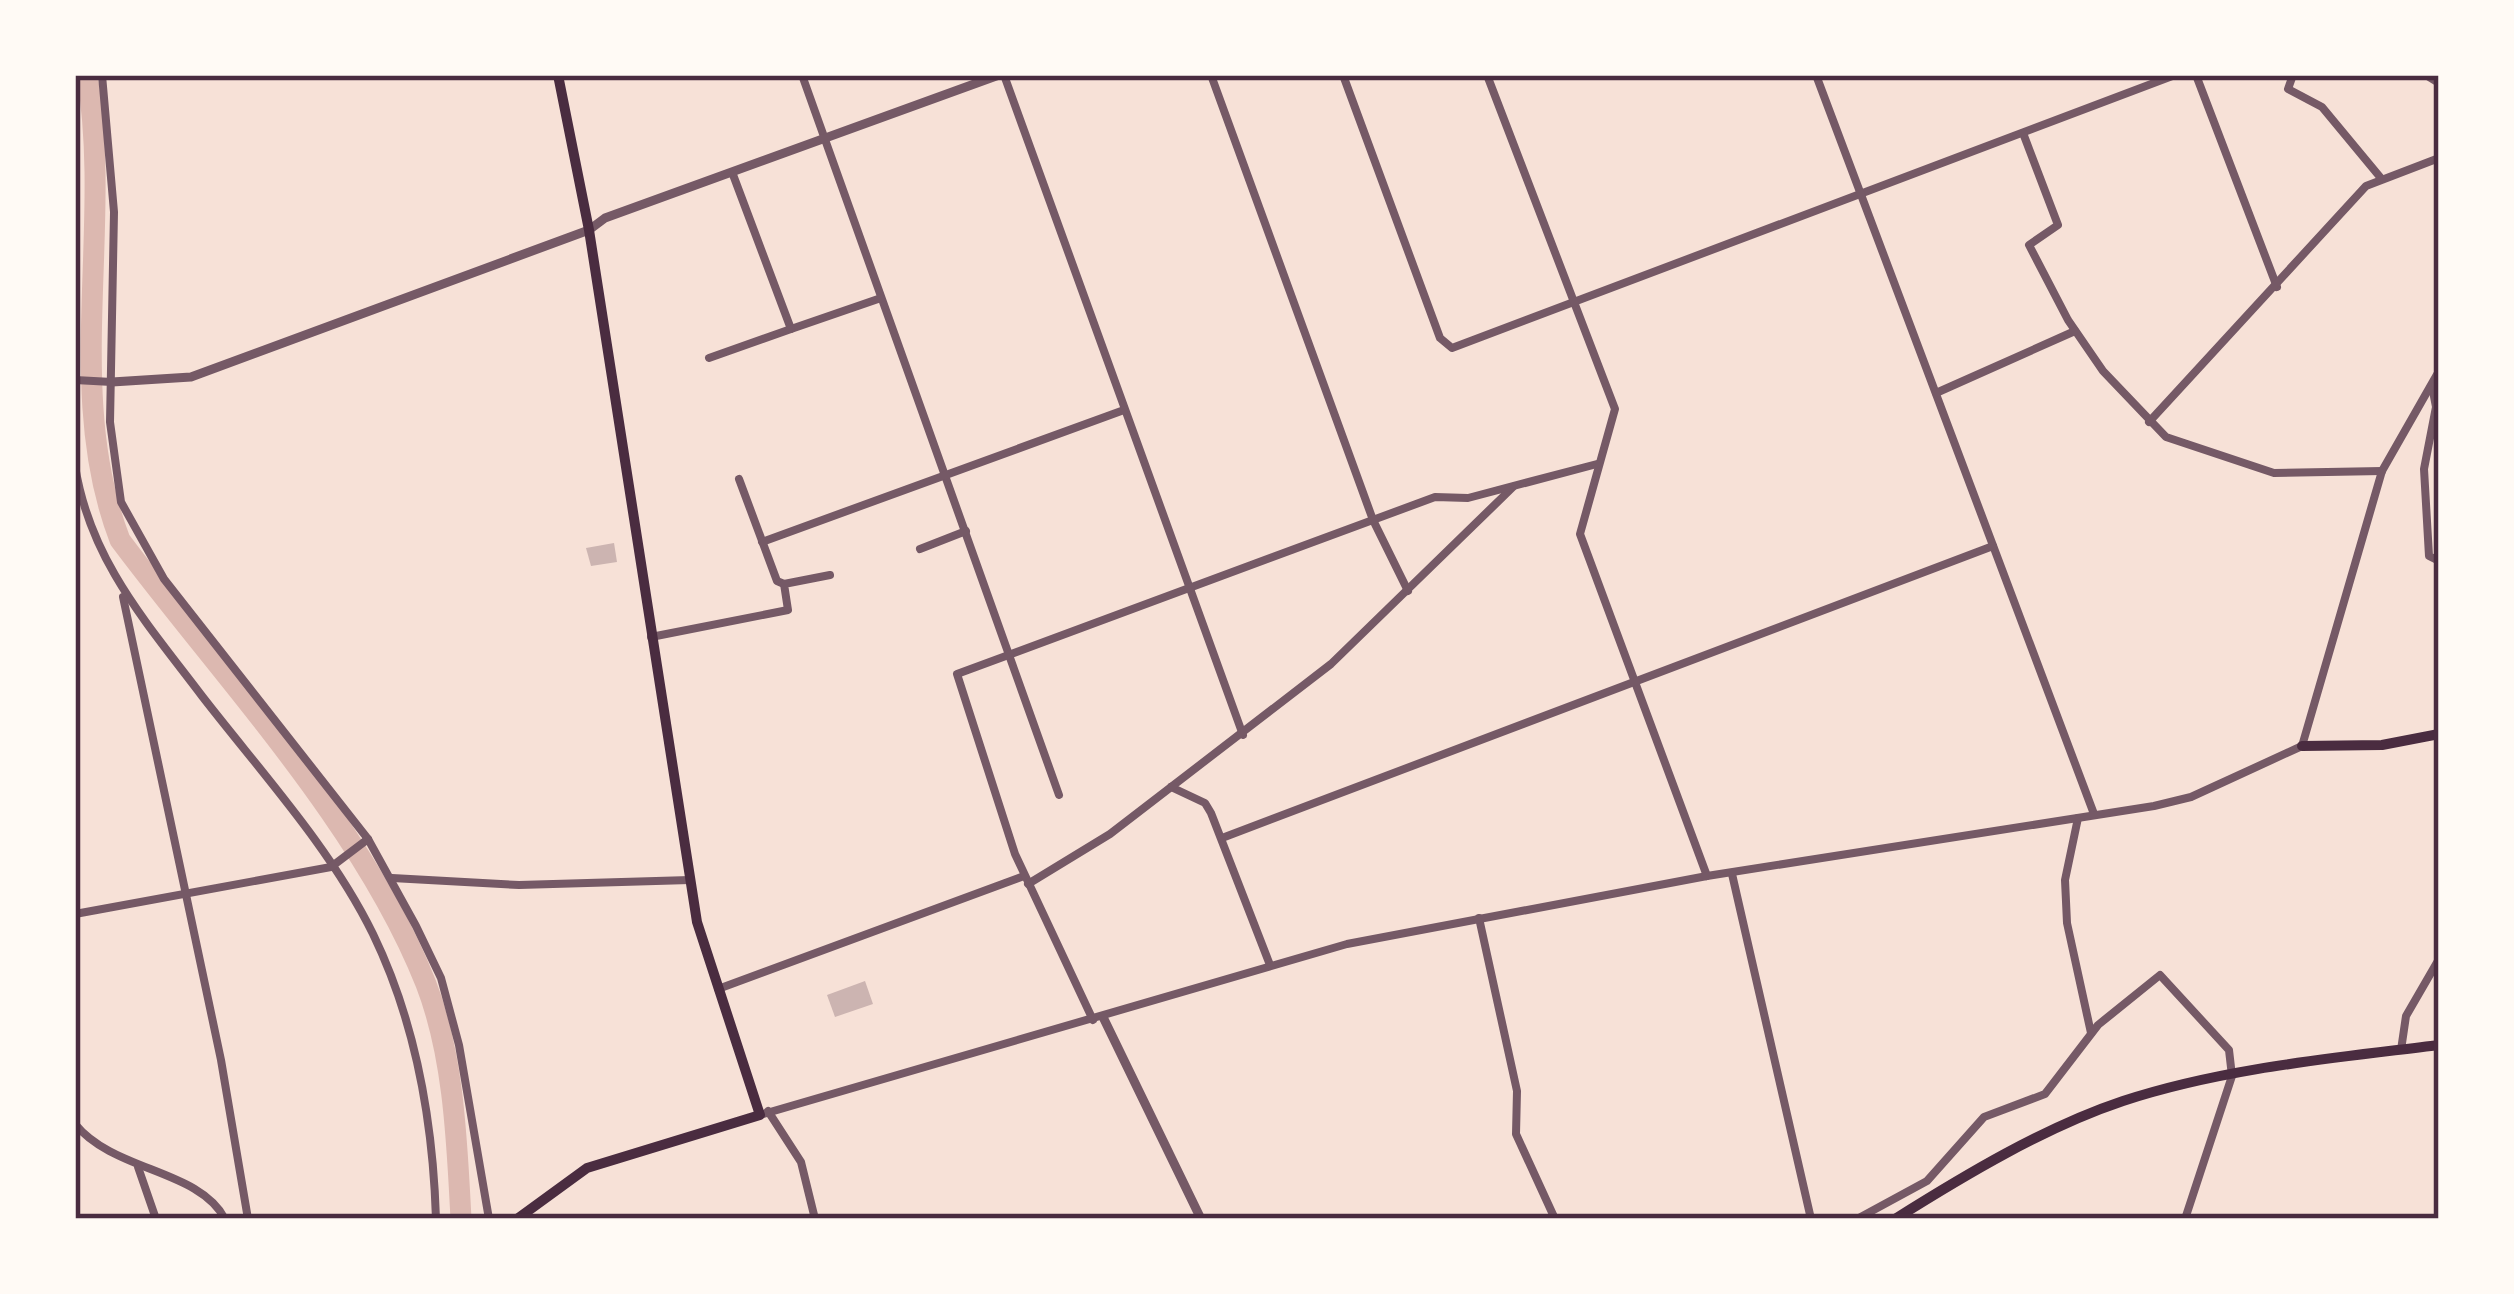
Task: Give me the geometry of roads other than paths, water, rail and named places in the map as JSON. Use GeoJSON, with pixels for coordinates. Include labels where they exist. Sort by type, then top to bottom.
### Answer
{"type":"FeatureCollection","features":[{"type":"Feature","properties":{"kind":"main road"},"geometry":{"type":"LineString","coordinates":[[517,1219],[587,1168],[764,1113],[717,990],[690,880],[589,230],[558,75]]}},
{"type":"Feature","properties":{"kind":"main road"},"geometry":{"type":"LineString","coordinates":[[2302,746],[2382,745],[2439,734]]}},
{"type":"Feature","properties":{"kind":"main road"},"geometry":{"type":"LineString","coordinates":[[1895,1219],[2014,1153],[2122,1102],[2232,1076],[2439,1046]]}},
{"type":"Feature","properties":{"kind":"street"},"geometry":{"type":"LineString","coordinates":[[102,75],[114,212],[109,382],[114,471],[136,536],[391,878],[441,978],[459,1046],[489,1219]]}},
{"type":"Feature","properties":{"kind":"street"},"geometry":{"type":"LineString","coordinates":[[802,75],[1059,795]]}},
{"type":"Feature","properties":{"kind":"street"},"geometry":{"type":"LineString","coordinates":[[76,380],[191,377],[589,230],[605,218],[1002,75],[1186,590],[1243,735]]}},
{"type":"Feature","properties":{"kind":"street"},"geometry":{"type":"LineString","coordinates":[[1211,75],[1373,520],[1408,591]]}},
{"type":"Feature","properties":{"kind":"street"},"geometry":{"type":"LineString","coordinates":[[1343,75],[1444,346],[1453,348],[2175,75]]}},
{"type":"Feature","properties":{"kind":"street"},"geometry":{"type":"LineString","coordinates":[[1486,75],[1615,410],[1580,534],[1707,876]]}},
{"type":"Feature","properties":{"kind":"street"},"geometry":{"type":"LineString","coordinates":[[1816,75],[2094,814]]}},
{"type":"Feature","properties":{"kind":"street"},"geometry":{"type":"LineString","coordinates":[[2196,75],[2277,287]]}},
{"type":"Feature","properties":{"kind":"street"},"geometry":{"type":"LineString","coordinates":[[2293,75],[2288,89],[2322,107],[2380,178]]}},
{"type":"Feature","properties":{"kind":"street"},"geometry":{"type":"LineString","coordinates":[[2426,75],[2439,83]]}},
{"type":"Feature","properties":{"kind":"street"},"geometry":{"type":"LineString","coordinates":[[2023,133],[2058,225],[2029,245],[2075,332],[2149,422],[2166,437],[2274,473],[2382,471]]}},
{"type":"Feature","properties":{"kind":"street"},"geometry":{"type":"LineString","coordinates":[[2149,422],[2354,199],[2380,178],[2439,158]]}},
{"type":"Feature","properties":{"kind":"street"},"geometry":{"type":"LineString","coordinates":[[732,172],[790,329]]}},
{"type":"Feature","properties":{"kind":"street"},"geometry":{"type":"LineString","coordinates":[[75,178],[75,301]]}},
{"type":"Feature","properties":{"kind":"street"},"geometry":{"type":"LineString","coordinates":[[709,358],[881,298]]}},
{"type":"Feature","properties":{"kind":"street"},"geometry":{"type":"LineString","coordinates":[[1936,393],[2075,332]]}},
{"type":"Feature","properties":{"kind":"street"},"geometry":{"type":"LineString","coordinates":[[815,1219],[801,1162],[764,1113],[1098,1019],[1270,964],[1479,918],[1707,876],[2191,797],[2302,746],[2382,471],[2439,371]]}},
{"type":"Feature","properties":{"kind":"street"},"geometry":{"type":"LineString","coordinates":[[2432,385],[2436,407],[2424,469],[2429,556],[2439,561]]}},
{"type":"Feature","properties":{"kind":"street"},"geometry":{"type":"LineString","coordinates":[[762,542],[1124,410]]}},
{"type":"Feature","properties":{"kind":"street"},"geometry":{"type":"LineString","coordinates":[[1201,1219],[1026,880],[983,768],[957,674],[1435,497],[1468,498],[1597,464]]}},
{"type":"Feature","properties":{"kind":"street"},"geometry":{"type":"LineString","coordinates":[[75,466],[82,507],[123,595],[331,867],[371,930],[408,1029],[428,1113],[436,1219]]}},
{"type":"Feature","properties":{"kind":"street"},"geometry":{"type":"LineString","coordinates":[[739,479],[777,581],[784,584],[830,575]]}},
{"type":"Feature","properties":{"kind":"street"},"geometry":{"type":"LineString","coordinates":[[717,990],[1026,880],[1111,834],[1331,664],[1514,486]]}},
{"type":"Feature","properties":{"kind":"street"},"geometry":{"type":"LineString","coordinates":[[920,549],[966,532]]}},
{"type":"Feature","properties":{"kind":"street"},"geometry":{"type":"LineString","coordinates":[[1222,838],[1993,546]]}},
{"type":"Feature","properties":{"kind":"street"},"geometry":{"type":"LineString","coordinates":[[651,637],[788,610],[784,584]]}},
{"type":"Feature","properties":{"kind":"street"},"geometry":{"type":"LineString","coordinates":[[123,595],[187,892],[248,1219]]}},
{"type":"Feature","properties":{"kind":"street"},"geometry":{"type":"LineString","coordinates":[[1171,787],[1205,803],[1270,964]]}},
{"type":"Feature","properties":{"kind":"street"},"geometry":{"type":"LineString","coordinates":[[2078,818],[2066,880],[2067,923],[2091,1034]]}},
{"type":"Feature","properties":{"kind":"street"},"geometry":{"type":"LineString","coordinates":[[75,914],[331,867],[365,841]]}},
{"type":"Feature","properties":{"kind":"street"},"geometry":{"type":"LineString","coordinates":[[1732,874],[1810,1219]]}},
{"type":"Feature","properties":{"kind":"street"},"geometry":{"type":"LineString","coordinates":[[391,878],[519,885],[690,880]]}},
{"type":"Feature","properties":{"kind":"street"},"geometry":{"type":"LineString","coordinates":[[1479,918],[1517,1091],[1516,1134],[1555,1219]]}},
{"type":"Feature","properties":{"kind":"street"},"geometry":{"type":"LineString","coordinates":[[2402,1050],[2406,1016],[2439,959]]}},
{"type":"Feature","properties":{"kind":"street"},"geometry":{"type":"LineString","coordinates":[[1857,1219],[1927,1181],[1984,1117],[2045,1094],[2091,1034],[2160,975],[2229,1050],[2232,1076],[2185,1219]]}},
{"type":"Feature","properties":{"kind":"street"},"geometry":{"type":"LineString","coordinates":[[75,1124],[93,1143],[206,1194],[225,1219]]}},
{"type":"Feature","properties":{"kind":"street"},"geometry":{"type":"LineString","coordinates":[[138,1167],[156,1219]]}},
{"type":"Feature","properties":{"kind":"waterway"},"geometry":{"type":"LineString","coordinates":[[87,75],[94,133],[94,427],[103,484],[120,540],[329,810],[399,925],[426,984],[443,1040],[461,1219]]}}]}
